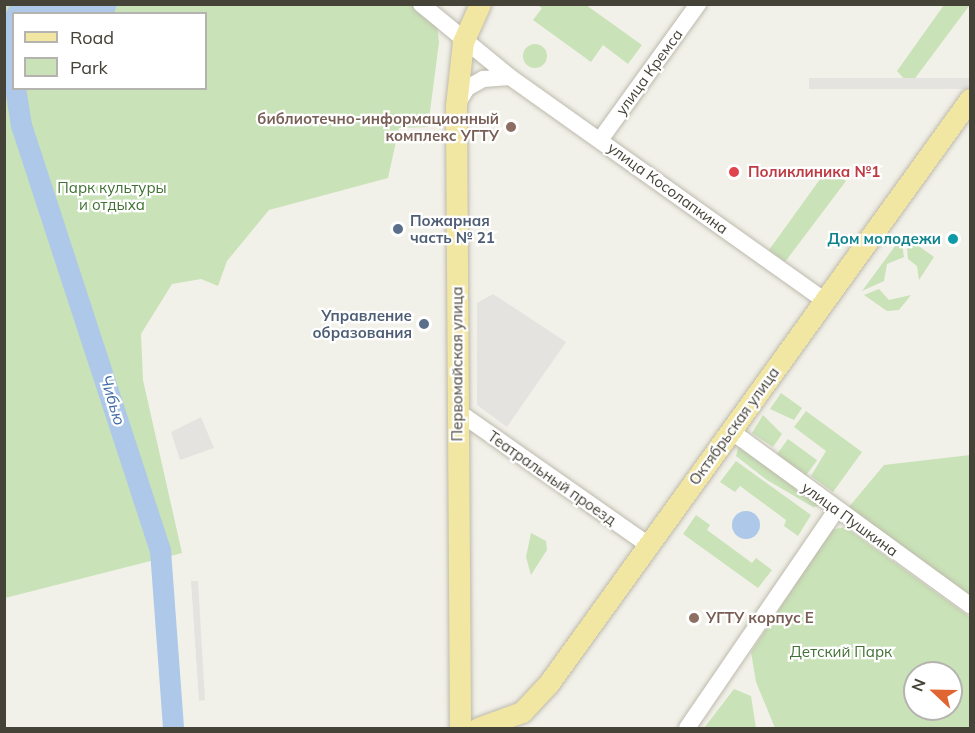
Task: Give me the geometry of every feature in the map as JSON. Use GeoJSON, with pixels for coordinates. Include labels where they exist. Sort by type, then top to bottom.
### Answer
{"type":"FeatureCollection","features":[{"type":"Feature","properties":{"kind":"main road","name":"Первомайская улица"},"geometry":{"type":"LineString","coordinates":[[460,729],[456,106],[463,42],[480,4]]}},
{"type":"Feature","properties":{"kind":"main road","name":"Октябрьская улица"},"geometry":{"type":"LineString","coordinates":[[478,729],[501,724],[529,705],[731,431],[970,99]]}},
{"type":"Feature","properties":{"kind":"street","name":"улица Косолапкина"},"geometry":{"type":"LineString","coordinates":[[421,4],[463,42],[510,77],[824,300]]}},
{"type":"Feature","properties":{"kind":"street","name":"улица Кремса"},"geometry":{"type":"LineString","coordinates":[[600,140],[698,4]]}},
{"type":"Feature","properties":{"kind":"street"},"geometry":{"type":"LineString","coordinates":[[456,106],[467,88],[483,79],[510,77]]}},
{"type":"Feature","properties":{"kind":"street","name":"Театральный проезд"},"geometry":{"type":"LineString","coordinates":[[457,411],[647,544]]}},
{"type":"Feature","properties":{"kind":"street","name":"улица Пушкина"},"geometry":{"type":"LineString","coordinates":[[731,431],[970,606]]}},
{"type":"Feature","properties":{"kind":"street"},"geometry":{"type":"LineString","coordinates":[[687,729],[837,510]]}},
{"type":"Feature","properties":{"kind":"green space","name":"Парк культуры и отдыха"},"geometry":{"type":"Polygon","coordinates":[[[5,5],[416,5],[437,26],[439,42],[428,127],[399,128],[388,178],[269,210],[227,261],[218,286],[201,279],[172,284],[141,334],[143,380],[182,553],[5,598],[5,5]]]}},
{"type":"Feature","properties":{"kind":"green space"},"geometry":{"type":"Polygon","coordinates":[[[537,5],[586,5],[642,45],[628,64],[603,45],[591,62],[533,20],[542,8],[537,5]]]}},
{"type":"Feature","properties":{"kind":"green space"},"geometry":{"type":"Polygon","coordinates":[[[944,5],[969,6],[910,85],[897,71],[944,5]]]}},
{"type":"Feature","properties":{"kind":"green space"},"geometry":{"type":"Polygon","coordinates":[[[535,44],[543,48],[547,56],[543,64],[535,68],[527,64],[523,56],[527,48],[535,44]]]}},
{"type":"Feature","properties":{"kind":"green space"},"geometry":{"type":"Polygon","coordinates":[[[823,175],[838,175],[846,181],[785,262],[769,250],[823,175]]]}},
{"type":"Feature","properties":{"kind":"green space"},"geometry":{"type":"Polygon","coordinates":[[[906,237],[934,257],[919,280],[917,266],[908,259],[906,237]]]}},
{"type":"Feature","properties":{"kind":"green space"},"geometry":{"type":"Polygon","coordinates":[[[901,238],[904,257],[887,264],[884,281],[862,291],[901,238]]]}},
{"type":"Feature","properties":{"kind":"green space"},"geometry":{"type":"Polygon","coordinates":[[[879,289],[889,300],[911,295],[899,310],[887,311],[864,295],[879,289]]]}},
{"type":"Feature","properties":{"kind":"green space"},"geometry":{"type":"Polygon","coordinates":[[[781,393],[802,408],[794,420],[770,409],[781,393]]]}},
{"type":"Feature","properties":{"kind":"green space"},"geometry":{"type":"Polygon","coordinates":[[[806,411],[862,452],[833,492],[811,476],[826,451],[794,427],[806,411]]]}},
{"type":"Feature","properties":{"kind":"green space"},"geometry":{"type":"Polygon","coordinates":[[[763,415],[782,434],[773,447],[752,433],[763,415]]]}},
{"type":"Feature","properties":{"kind":"green space"},"geometry":{"type":"Polygon","coordinates":[[[788,439],[817,460],[806,476],[777,454],[788,439]]]}},
{"type":"Feature","properties":{"kind":"green space"},"geometry":{"type":"Polygon","coordinates":[[[739,445],[822,506],[813,507],[767,480],[736,456],[739,445]]]}},
{"type":"Feature","properties":{"kind":"green space"},"geometry":{"type":"Polygon","coordinates":[[[970,455],[970,598],[848,508],[884,465],[970,455]]]}},
{"type":"Feature","properties":{"kind":"green space"},"geometry":{"type":"Polygon","coordinates":[[[736,461],[811,515],[798,536],[784,526],[786,520],[740,486],[735,492],[720,482],[736,461]]]}},
{"type":"Feature","properties":{"kind":"green space"},"geometry":{"type":"Polygon","coordinates":[[[696,515],[710,525],[707,530],[752,563],[756,558],[772,570],[758,588],[683,534],[696,515]]]}},
{"type":"Feature","properties":{"kind":"green space","name":"Детский Парк"},"geometry":{"type":"Polygon","coordinates":[[[845,527],[970,617],[970,728],[775,728],[756,682],[751,652],[831,530],[845,527]]]}},
{"type":"Feature","properties":{"kind":"green space"},"geometry":{"type":"Polygon","coordinates":[[[531,533],[546,541],[547,550],[531,575],[526,557],[531,533]]]}},
{"type":"Feature","properties":{"kind":"green space"},"geometry":{"type":"Polygon","coordinates":[[[734,689],[751,696],[756,728],[704,728],[734,689]]]}},
{"type":"Feature","properties":{"kind":"shaded area"},"geometry":{"type":"Polygon","coordinates":[[[809,78],[970,78],[970,89],[809,89],[809,78]]]}},
{"type":"Feature","properties":{"kind":"shaded area"},"geometry":{"type":"Polygon","coordinates":[[[493,294],[566,342],[507,427],[477,405],[477,303],[493,294]]]}},
{"type":"Feature","properties":{"kind":"shaded area"},"geometry":{"type":"Polygon","coordinates":[[[201,417],[214,448],[180,460],[171,432],[201,417]]]}},
{"type":"Feature","properties":{"kind":"shaded area"},"geometry":{"type":"Polygon","coordinates":[[[191,581],[198,581],[205,700],[199,701],[191,581]]]}},
{"type":"Feature","properties":{"kind":"water"},"geometry":{"type":"Polygon","coordinates":[[[10,4],[117,5],[114,12],[12,12],[12,82],[4,81],[5,15],[10,4]]]}},
{"type":"Feature","properties":{"kind":"water"},"geometry":{"type":"Polygon","coordinates":[[[746,511],[756,515],[760,525],[756,535],[746,539],[736,535],[732,525],[736,515],[746,511]]]}},
{"type":"Feature","properties":{"kind":"waterway","name":"Чибью"},"geometry":{"type":"LineString","coordinates":[[15,90],[21,125],[160,550],[173,728]]}},
{"type":"Feature","properties":{"kind":"place","name":"библиотечно-информационный комплекс УГТУ"},"geometry":{"type":"Point","coordinates":[511,127]}},
{"type":"Feature","properties":{"kind":"place","name":"Поликлиника №1"},"geometry":{"type":"Point","coordinates":[734,172]}},
{"type":"Feature","properties":{"kind":"place","name":"Пожарная часть № 21"},"geometry":{"type":"Point","coordinates":[398,229]}},
{"type":"Feature","properties":{"kind":"place","name":"Дом молодежи"},"geometry":{"type":"Point","coordinates":[953,239]}},
{"type":"Feature","properties":{"kind":"place","name":"Управление образования"},"geometry":{"type":"Point","coordinates":[424,324]}},
{"type":"Feature","properties":{"kind":"place","name":"УГТУ корпус Е"},"geometry":{"type":"Point","coordinates":[694,618]}}]}
